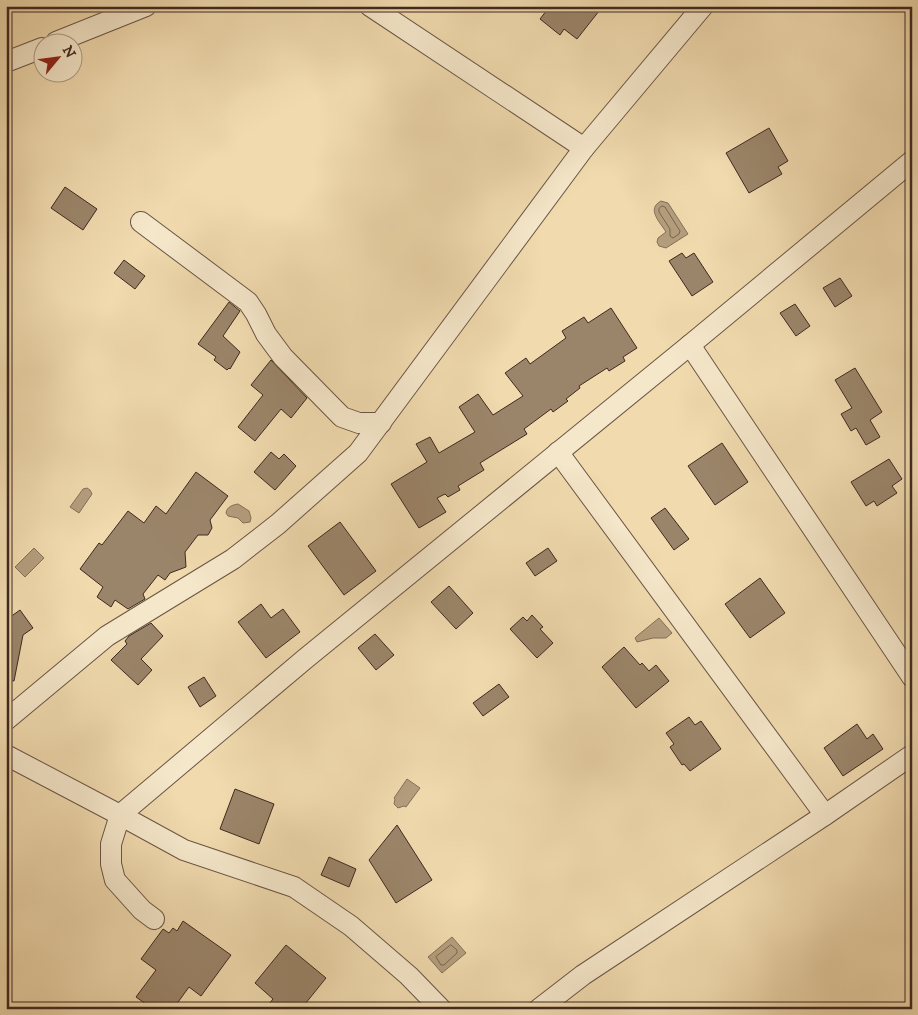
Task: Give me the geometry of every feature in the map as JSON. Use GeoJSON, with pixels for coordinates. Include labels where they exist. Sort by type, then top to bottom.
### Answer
{"type":"FeatureCollection","features":[{"type":"Feature","properties":{"kind":"street"},"geometry":{"type":"LineString","coordinates":[[81,32],[146,6]]}},
{"type":"Feature","properties":{"kind":"street"},"geometry":{"type":"LineString","coordinates":[[370,6],[584,148]]}},
{"type":"Feature","properties":{"kind":"street"},"geometry":{"type":"LineString","coordinates":[[6,720],[107,636],[233,559],[278,524],[358,453],[584,148],[703,6]]}},
{"type":"Feature","properties":{"kind":"street"},"geometry":{"type":"LineString","coordinates":[[6,62],[32,52]]}},
{"type":"Feature","properties":{"kind":"street"},"geometry":{"type":"LineString","coordinates":[[154,919],[142,910],[115,880],[110,844],[120,815],[305,659],[912,161]]}},
{"type":"Feature","properties":{"kind":"street"},"geometry":{"type":"LineString","coordinates":[[141,222],[248,302],[266,334],[283,357],[342,417],[358,423],[381,423]]}},
{"type":"Feature","properties":{"kind":"street"},"geometry":{"type":"LineString","coordinates":[[690,345],[912,677]]}},
{"type":"Feature","properties":{"kind":"street"},"geometry":{"type":"LineString","coordinates":[[558,452],[825,815]]}},
{"type":"Feature","properties":{"kind":"street"},"geometry":{"type":"LineString","coordinates":[[6,755],[184,850],[294,887],[351,926],[409,976],[441,1009]]}},
{"type":"Feature","properties":{"kind":"street"},"geometry":{"type":"LineString","coordinates":[[539,1009],[583,976],[912,755]]}},
{"type":"Feature","properties":{"kind":"water"},"geometry":{"type":"Polygon","coordinates":[[[661,201],[668,203],[688,234],[666,248],[659,246],[657,242],[658,238],[666,232],[654,212],[657,204],[661,201]]]}},
{"type":"Feature","properties":{"kind":"water"},"geometry":{"type":"Polygon","coordinates":[[[87,488],[92,494],[79,513],[70,507],[83,489],[87,488]]]}},
{"type":"Feature","properties":{"kind":"water"},"geometry":{"type":"Polygon","coordinates":[[[238,504],[249,511],[250,522],[243,523],[238,518],[228,516],[226,513],[227,509],[238,504]]]}},
{"type":"Feature","properties":{"kind":"water"},"geometry":{"type":"Polygon","coordinates":[[[34,548],[44,558],[25,577],[15,567],[34,548]]]}},
{"type":"Feature","properties":{"kind":"water"},"geometry":{"type":"Polygon","coordinates":[[[659,618],[672,633],[666,638],[653,638],[637,642],[635,638],[659,618]]]}},
{"type":"Feature","properties":{"kind":"water"},"geometry":{"type":"Polygon","coordinates":[[[407,779],[420,788],[406,807],[398,808],[394,804],[394,798],[407,779]]]}},
{"type":"Feature","properties":{"kind":"water"},"geometry":{"type":"Polygon","coordinates":[[[452,937],[466,953],[442,973],[428,957],[452,937]]]}},
{"type":"Feature","properties":{"kind":"building"},"geometry":{"type":"Polygon","coordinates":[[[550,6],[603,6],[577,39],[564,29],[560,35],[540,19],[550,6]]]}},
{"type":"Feature","properties":{"kind":"building"},"geometry":{"type":"Polygon","coordinates":[[[769,128],[788,161],[778,167],[782,174],[749,193],[726,153],[769,128]]]}},
{"type":"Feature","properties":{"kind":"building"},"geometry":{"type":"Polygon","coordinates":[[[65,187],[97,209],[83,230],[51,208],[65,187]]]}},
{"type":"Feature","properties":{"kind":"building"},"geometry":{"type":"Polygon","coordinates":[[[682,253],[686,258],[694,253],[713,282],[692,296],[669,261],[682,253]]]}},
{"type":"Feature","properties":{"kind":"building"},"geometry":{"type":"Polygon","coordinates":[[[124,260],[145,276],[135,289],[114,273],[124,260]]]}},
{"type":"Feature","properties":{"kind":"building"},"geometry":{"type":"Polygon","coordinates":[[[840,278],[852,296],[835,307],[823,288],[840,278]]]}},
{"type":"Feature","properties":{"kind":"building"},"geometry":{"type":"Polygon","coordinates":[[[229,302],[240,311],[223,336],[240,352],[230,369],[227,370],[214,360],[216,357],[198,344],[229,302]]]}},
{"type":"Feature","properties":{"kind":"building"},"geometry":{"type":"Polygon","coordinates":[[[795,304],[810,326],[796,336],[780,313],[795,304]]]}},
{"type":"Feature","properties":{"kind":"building"},"geometry":{"type":"Polygon","coordinates":[[[611,308],[637,348],[623,357],[625,361],[609,371],[607,368],[579,386],[580,388],[566,399],[568,401],[553,412],[551,409],[524,429],[527,434],[480,463],[484,470],[458,486],[460,490],[448,497],[445,494],[437,498],[446,512],[419,528],[391,484],[427,462],[416,444],[430,437],[439,453],[475,432],[459,407],[478,394],[493,415],[523,396],[505,373],[526,358],[530,364],[566,338],[562,331],[584,317],[588,323],[611,308]]]}},
{"type":"Feature","properties":{"kind":"building"},"geometry":{"type":"Polygon","coordinates":[[[271,360],[307,398],[291,418],[281,409],[255,441],[238,427],[263,395],[251,385],[271,360]]]}},
{"type":"Feature","properties":{"kind":"building"},"geometry":{"type":"Polygon","coordinates":[[[855,368],[882,412],[870,420],[880,437],[866,445],[856,428],[851,431],[841,414],[852,408],[835,380],[855,368]]]}},
{"type":"Feature","properties":{"kind":"building"},"geometry":{"type":"Polygon","coordinates":[[[722,443],[748,482],[715,505],[688,466],[722,443]]]}},
{"type":"Feature","properties":{"kind":"building"},"geometry":{"type":"Polygon","coordinates":[[[271,452],[279,459],[284,454],[296,466],[275,490],[254,472],[271,452]]]}},
{"type":"Feature","properties":{"kind":"building"},"geometry":{"type":"Polygon","coordinates":[[[889,459],[902,479],[892,486],[897,493],[877,506],[874,501],[866,506],[851,482],[889,459]]]}},
{"type":"Feature","properties":{"kind":"building"},"geometry":{"type":"Polygon","coordinates":[[[196,472],[228,496],[210,520],[212,528],[208,535],[198,535],[185,552],[186,567],[170,573],[165,580],[158,575],[143,594],[145,599],[128,609],[115,600],[111,607],[97,597],[103,587],[80,569],[99,543],[102,545],[128,511],[144,523],[156,506],[166,514],[196,472]]]}},
{"type":"Feature","properties":{"kind":"building"},"geometry":{"type":"Polygon","coordinates":[[[665,508],[689,539],[674,550],[651,518],[665,508]]]}},
{"type":"Feature","properties":{"kind":"building"},"geometry":{"type":"Polygon","coordinates":[[[340,522],[376,571],[344,595],[308,546],[340,522]]]}},
{"type":"Feature","properties":{"kind":"building"},"geometry":{"type":"Polygon","coordinates":[[[548,548],[557,561],[535,576],[526,563],[548,548]]]}},
{"type":"Feature","properties":{"kind":"building"},"geometry":{"type":"Polygon","coordinates":[[[760,578],[785,613],[750,638],[725,604],[760,578]]]}},
{"type":"Feature","properties":{"kind":"building"},"geometry":{"type":"Polygon","coordinates":[[[449,586],[473,613],[456,629],[431,602],[449,586]]]}},
{"type":"Feature","properties":{"kind":"building"},"geometry":{"type":"Polygon","coordinates":[[[261,604],[271,618],[283,609],[300,632],[266,658],[238,622],[261,604]]]}},
{"type":"Feature","properties":{"kind":"building"},"geometry":{"type":"Polygon","coordinates":[[[20,610],[33,628],[23,635],[14,681],[6,680],[6,620],[20,610]]]}},
{"type":"Feature","properties":{"kind":"building"},"geometry":{"type":"Polygon","coordinates":[[[532,615],[543,627],[540,629],[553,643],[537,658],[510,629],[523,617],[527,621],[532,615]]]}},
{"type":"Feature","properties":{"kind":"building"},"geometry":{"type":"Polygon","coordinates":[[[151,623],[163,636],[141,659],[152,670],[138,685],[111,660],[127,644],[125,641],[129,636],[151,623]]]}},
{"type":"Feature","properties":{"kind":"building"},"geometry":{"type":"Polygon","coordinates":[[[375,634],[394,655],[376,670],[358,648],[375,634]]]}},
{"type":"Feature","properties":{"kind":"building"},"geometry":{"type":"Polygon","coordinates":[[[624,647],[640,665],[642,663],[649,671],[656,665],[669,681],[636,708],[602,667],[624,647]]]}},
{"type":"Feature","properties":{"kind":"building"},"geometry":{"type":"Polygon","coordinates":[[[204,677],[216,696],[200,707],[188,687],[204,677]]]}},
{"type":"Feature","properties":{"kind":"building"},"geometry":{"type":"Polygon","coordinates":[[[499,684],[509,697],[483,716],[473,703],[499,684]]]}},
{"type":"Feature","properties":{"kind":"building"},"geometry":{"type":"Polygon","coordinates":[[[689,717],[695,725],[701,721],[721,749],[690,771],[684,764],[682,765],[670,747],[674,744],[666,733],[689,717]]]}},
{"type":"Feature","properties":{"kind":"building"},"geometry":{"type":"Polygon","coordinates":[[[857,724],[867,739],[873,734],[883,749],[843,776],[824,748],[857,724]]]}},
{"type":"Feature","properties":{"kind":"building"},"geometry":{"type":"Polygon","coordinates":[[[235,789],[274,804],[259,844],[220,829],[235,789]]]}},
{"type":"Feature","properties":{"kind":"building"},"geometry":{"type":"Polygon","coordinates":[[[397,825],[432,880],[396,903],[369,860],[397,825]]]}},
{"type":"Feature","properties":{"kind":"building"},"geometry":{"type":"Polygon","coordinates":[[[329,857],[356,869],[349,887],[321,875],[329,857]]]}},
{"type":"Feature","properties":{"kind":"building"},"geometry":{"type":"Polygon","coordinates":[[[183,921],[231,955],[201,996],[189,987],[173,1009],[153,1009],[136,997],[156,970],[141,959],[163,929],[169,933],[173,928],[177,931],[183,921]]]}},
{"type":"Feature","properties":{"kind":"building"},"geometry":{"type":"Polygon","coordinates":[[[286,945],[326,978],[301,1009],[265,1009],[273,999],[255,983],[286,945]]]}}]}
